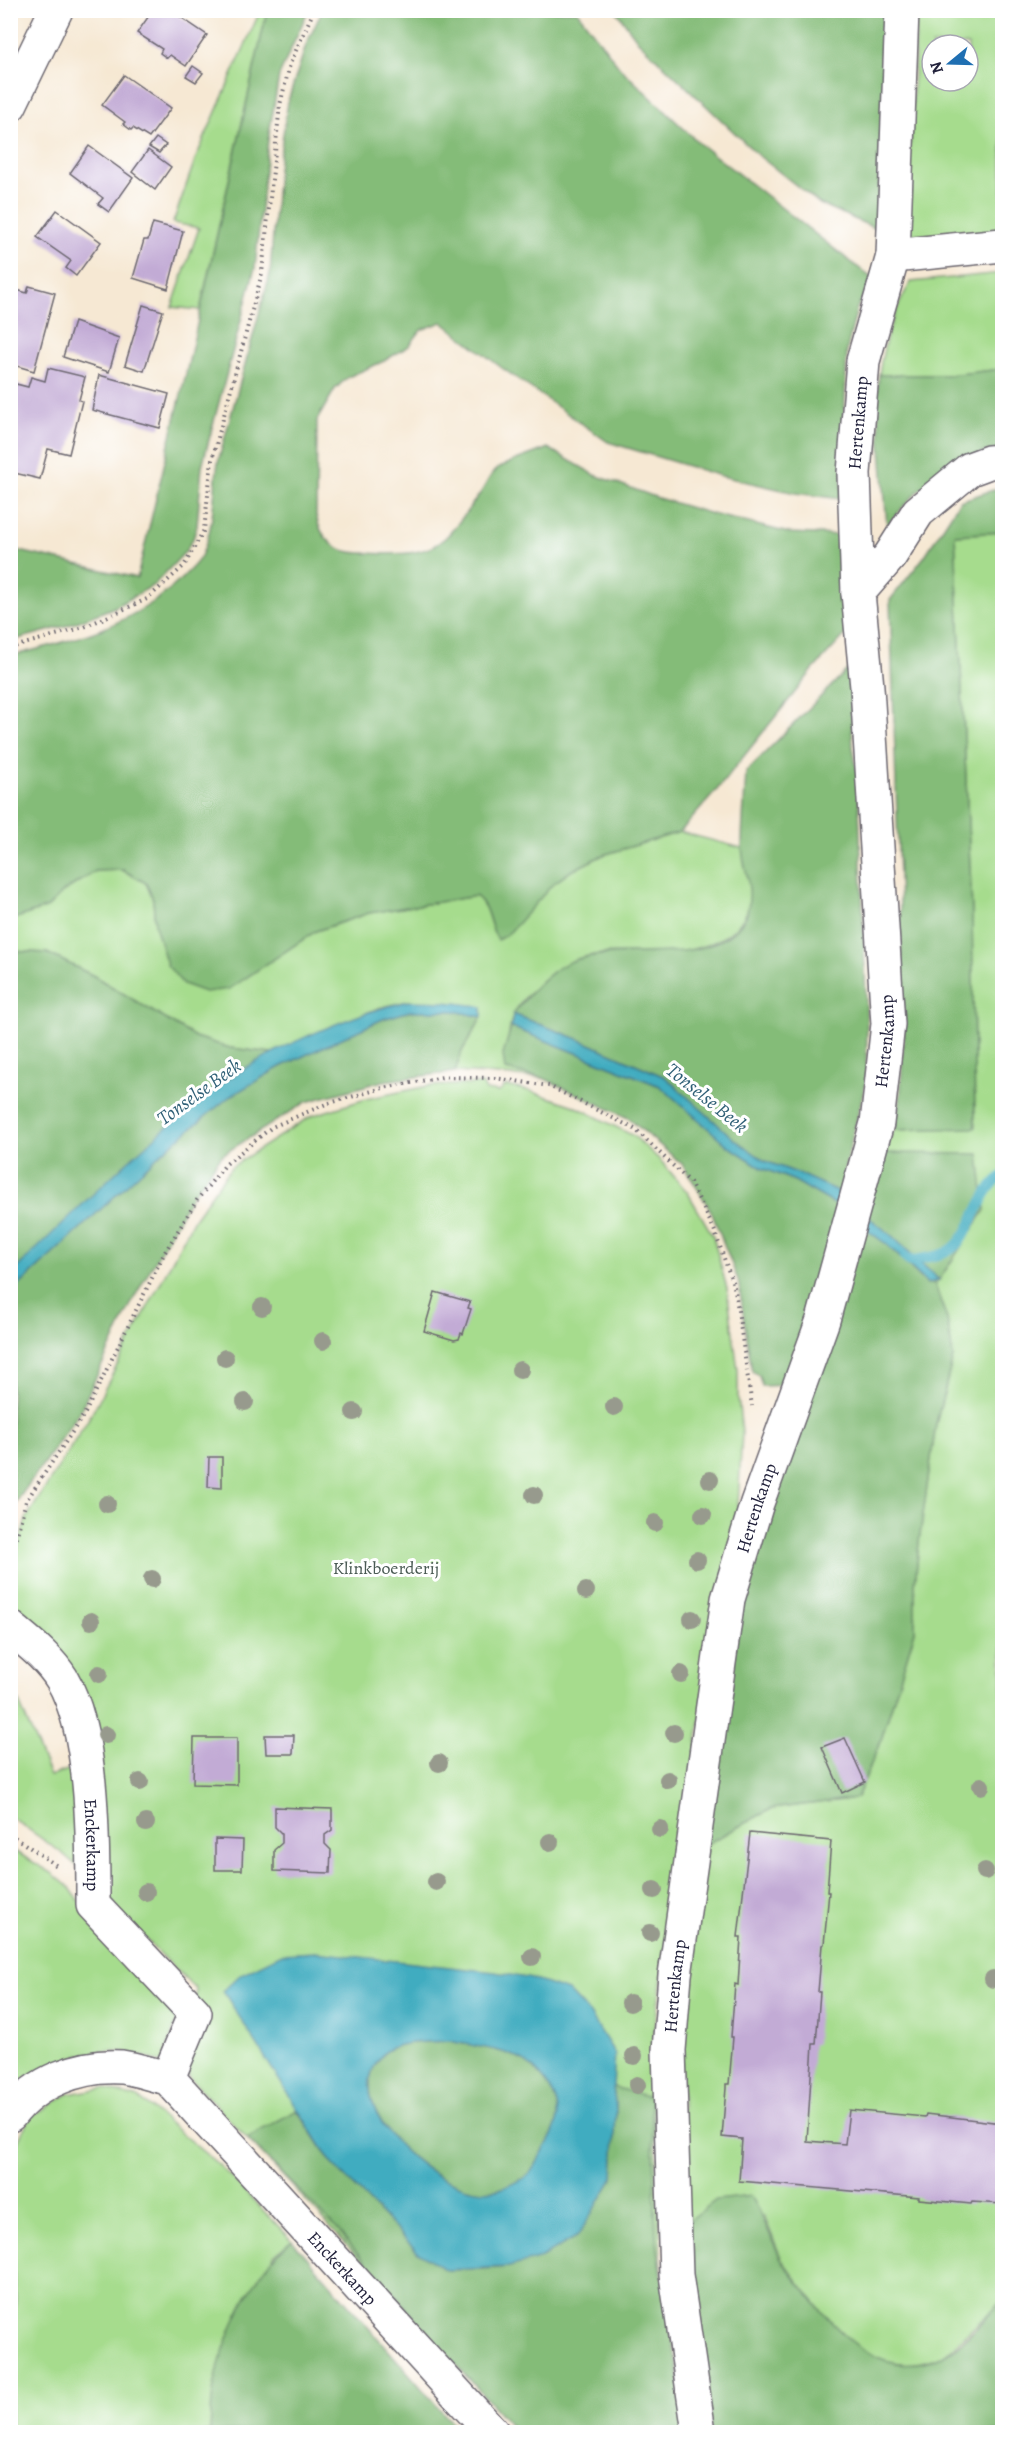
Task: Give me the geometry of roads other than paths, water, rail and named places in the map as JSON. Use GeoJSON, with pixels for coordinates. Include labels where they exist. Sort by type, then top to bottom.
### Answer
{"type":"FeatureCollection","features":[{"type":"Feature","properties":{"kind":"street"},"geometry":{"type":"LineString","coordinates":[[10,105],[56,10]]}},
{"type":"Feature","properties":{"kind":"street","name":"Hertenkamp"},"geometry":{"type":"LineString","coordinates":[[699,2433],[676,2274],[669,2050],[675,1975],[728,1599],[756,1503],[823,1320],[877,1123],[888,1024],[867,687],[858,592],[854,473],[863,361],[893,256],[902,10]]}},
{"type":"Feature","properties":{"kind":"street"},"geometry":{"type":"LineString","coordinates":[[893,256],[1002,245]]}},
{"type":"Feature","properties":{"kind":"street"},"geometry":{"type":"LineString","coordinates":[[858,592],[890,556],[918,512],[970,469],[989,462],[1002,461]]}},
{"type":"Feature","properties":{"kind":"street","name":"Enckerkamp"},"geometry":{"type":"LineString","coordinates":[[10,1627],[46,1658],[61,1678],[72,1700],[83,1745],[93,1833],[93,1905],[195,2013],[168,2078],[492,2433]]}},
{"type":"Feature","properties":{"kind":"street"},"geometry":{"type":"LineString","coordinates":[[10,2115],[20,2103],[46,2084],[62,2076],[92,2069],[123,2067],[168,2078]]}},
{"type":"Feature","properties":{"kind":"water"},"geometry":{"type":"Polygon","coordinates":[[[408,1001],[445,1002],[482,1007],[482,1017],[454,1011],[410,1011],[383,1019],[280,1067],[229,1097],[161,1153],[11,1293],[11,1274],[137,1153],[217,1087],[260,1060],[309,1035],[360,1015],[408,1001]]]}},
{"type":"Feature","properties":{"kind":"water"},"geometry":{"type":"Polygon","coordinates":[[[513,1014],[665,1077],[734,1139],[765,1161],[844,1194],[838,1206],[795,1181],[762,1168],[727,1145],[660,1086],[511,1027],[513,1014]]]}},
{"type":"Feature","properties":{"kind":"water"},"geometry":{"type":"Polygon","coordinates":[[[862,1212],[891,1235],[939,1280],[928,1284],[885,1243],[860,1225],[862,1212]]]}},
{"type":"Feature","properties":{"kind":"water"},"geometry":{"type":"Polygon","coordinates":[[[315,1952],[495,1972],[532,1979],[568,1991],[590,2014],[615,2054],[613,2087],[616,2110],[613,2178],[578,2236],[538,2259],[509,2267],[446,2270],[417,2251],[331,2162],[223,1991],[241,1974],[282,1954],[315,1952]],[[450,2041],[412,2043],[391,2048],[385,2052],[373,2069],[370,2091],[377,2113],[391,2136],[412,2157],[435,2174],[460,2186],[484,2191],[518,2182],[534,2167],[556,2126],[557,2104],[550,2087],[538,2072],[517,2057],[450,2041]]]}},
{"type":"Feature","properties":{"kind":"waterway","name":"Tonselse Beek"},"geometry":{"type":"LineString","coordinates":[[905,1257],[910,1261],[934,1256],[956,1246],[986,1194],[1002,1176]]}},
{"type":"Feature","properties":{"kind":"park label","name":"Klinkboerderij"},"geometry":{"type":"Point","coordinates":[386,1568]}}]}
